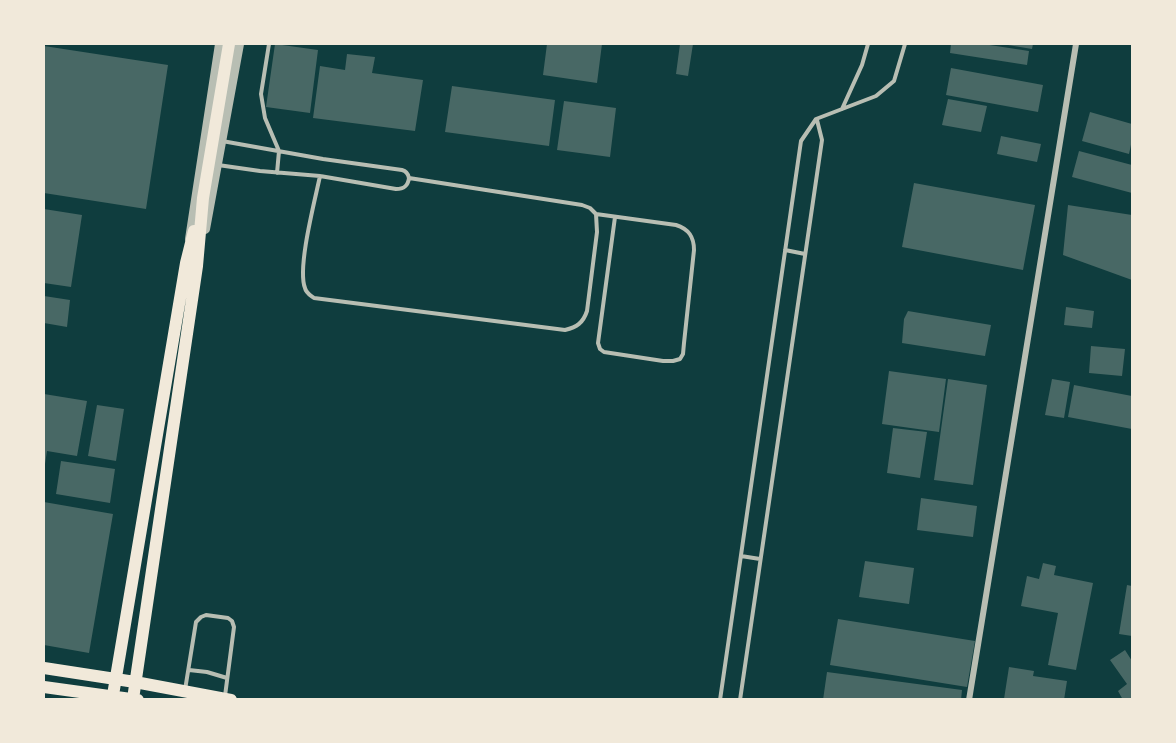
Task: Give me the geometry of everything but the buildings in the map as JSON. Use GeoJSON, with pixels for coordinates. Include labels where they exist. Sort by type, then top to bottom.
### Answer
{"type":"FeatureCollection","features":[{"type":"Feature","properties":{"kind":"main road"},"geometry":{"type":"LineString","coordinates":[[113,695],[192,265],[229,44]]}},
{"type":"Feature","properties":{"kind":"main road"},"geometry":{"type":"LineString","coordinates":[[44,687],[135,699],[135,682],[192,265]]}},
{"type":"Feature","properties":{"kind":"main road"},"geometry":{"type":"LineString","coordinates":[[44,668],[228,699]]}},
{"type":"Feature","properties":{"kind":"street"},"geometry":{"type":"LineString","coordinates":[[192,265],[220,44]]}},
{"type":"Feature","properties":{"kind":"street"},"geometry":{"type":"LineString","coordinates":[[192,265],[217,165],[239,44]]}},
{"type":"Feature","properties":{"kind":"street"},"geometry":{"type":"LineString","coordinates":[[969,699],[1076,44]]}},
{"type":"Feature","properties":{"kind":"lane"},"geometry":{"type":"LineString","coordinates":[[269,44],[261,94],[265,118],[279,151],[277,173]]}},
{"type":"Feature","properties":{"kind":"lane"},"geometry":{"type":"LineString","coordinates":[[842,109],[862,65],[868,44]]}},
{"type":"Feature","properties":{"kind":"lane"},"geometry":{"type":"LineString","coordinates":[[720,699],[801,141],[816,119],[876,96],[894,81],[905,44]]}},
{"type":"Feature","properties":{"kind":"lane"},"geometry":{"type":"LineString","coordinates":[[740,699],[822,140],[816,119]]}},
{"type":"Feature","properties":{"kind":"lane"},"geometry":{"type":"LineString","coordinates":[[217,165],[320,176],[396,189],[404,188],[408,183],[408,175],[402,170],[222,141]]}},
{"type":"Feature","properties":{"kind":"lane"},"geometry":{"type":"LineString","coordinates":[[320,176],[303,262],[305,290],[314,298],[565,330],[573,328],[581,324],[587,311],[597,232],[596,214]]}},
{"type":"Feature","properties":{"kind":"lane"},"geometry":{"type":"LineString","coordinates":[[409,178],[582,205],[590,208],[596,214],[683,227],[693,237],[694,250],[683,354],[680,359],[663,361],[604,352],[600,349],[598,343],[615,217]]}},
{"type":"Feature","properties":{"kind":"lane"},"geometry":{"type":"LineString","coordinates":[[785,250],[805,254]]}},
{"type":"Feature","properties":{"kind":"lane"},"geometry":{"type":"LineString","coordinates":[[741,556],[760,559]]}},
{"type":"Feature","properties":{"kind":"lane"},"geometry":{"type":"LineString","coordinates":[[185,691],[196,622],[206,615],[228,618],[234,627],[227,678],[228,699]]}},
{"type":"Feature","properties":{"kind":"lane"},"geometry":{"type":"LineString","coordinates":[[189,670],[227,678]]}}]}
